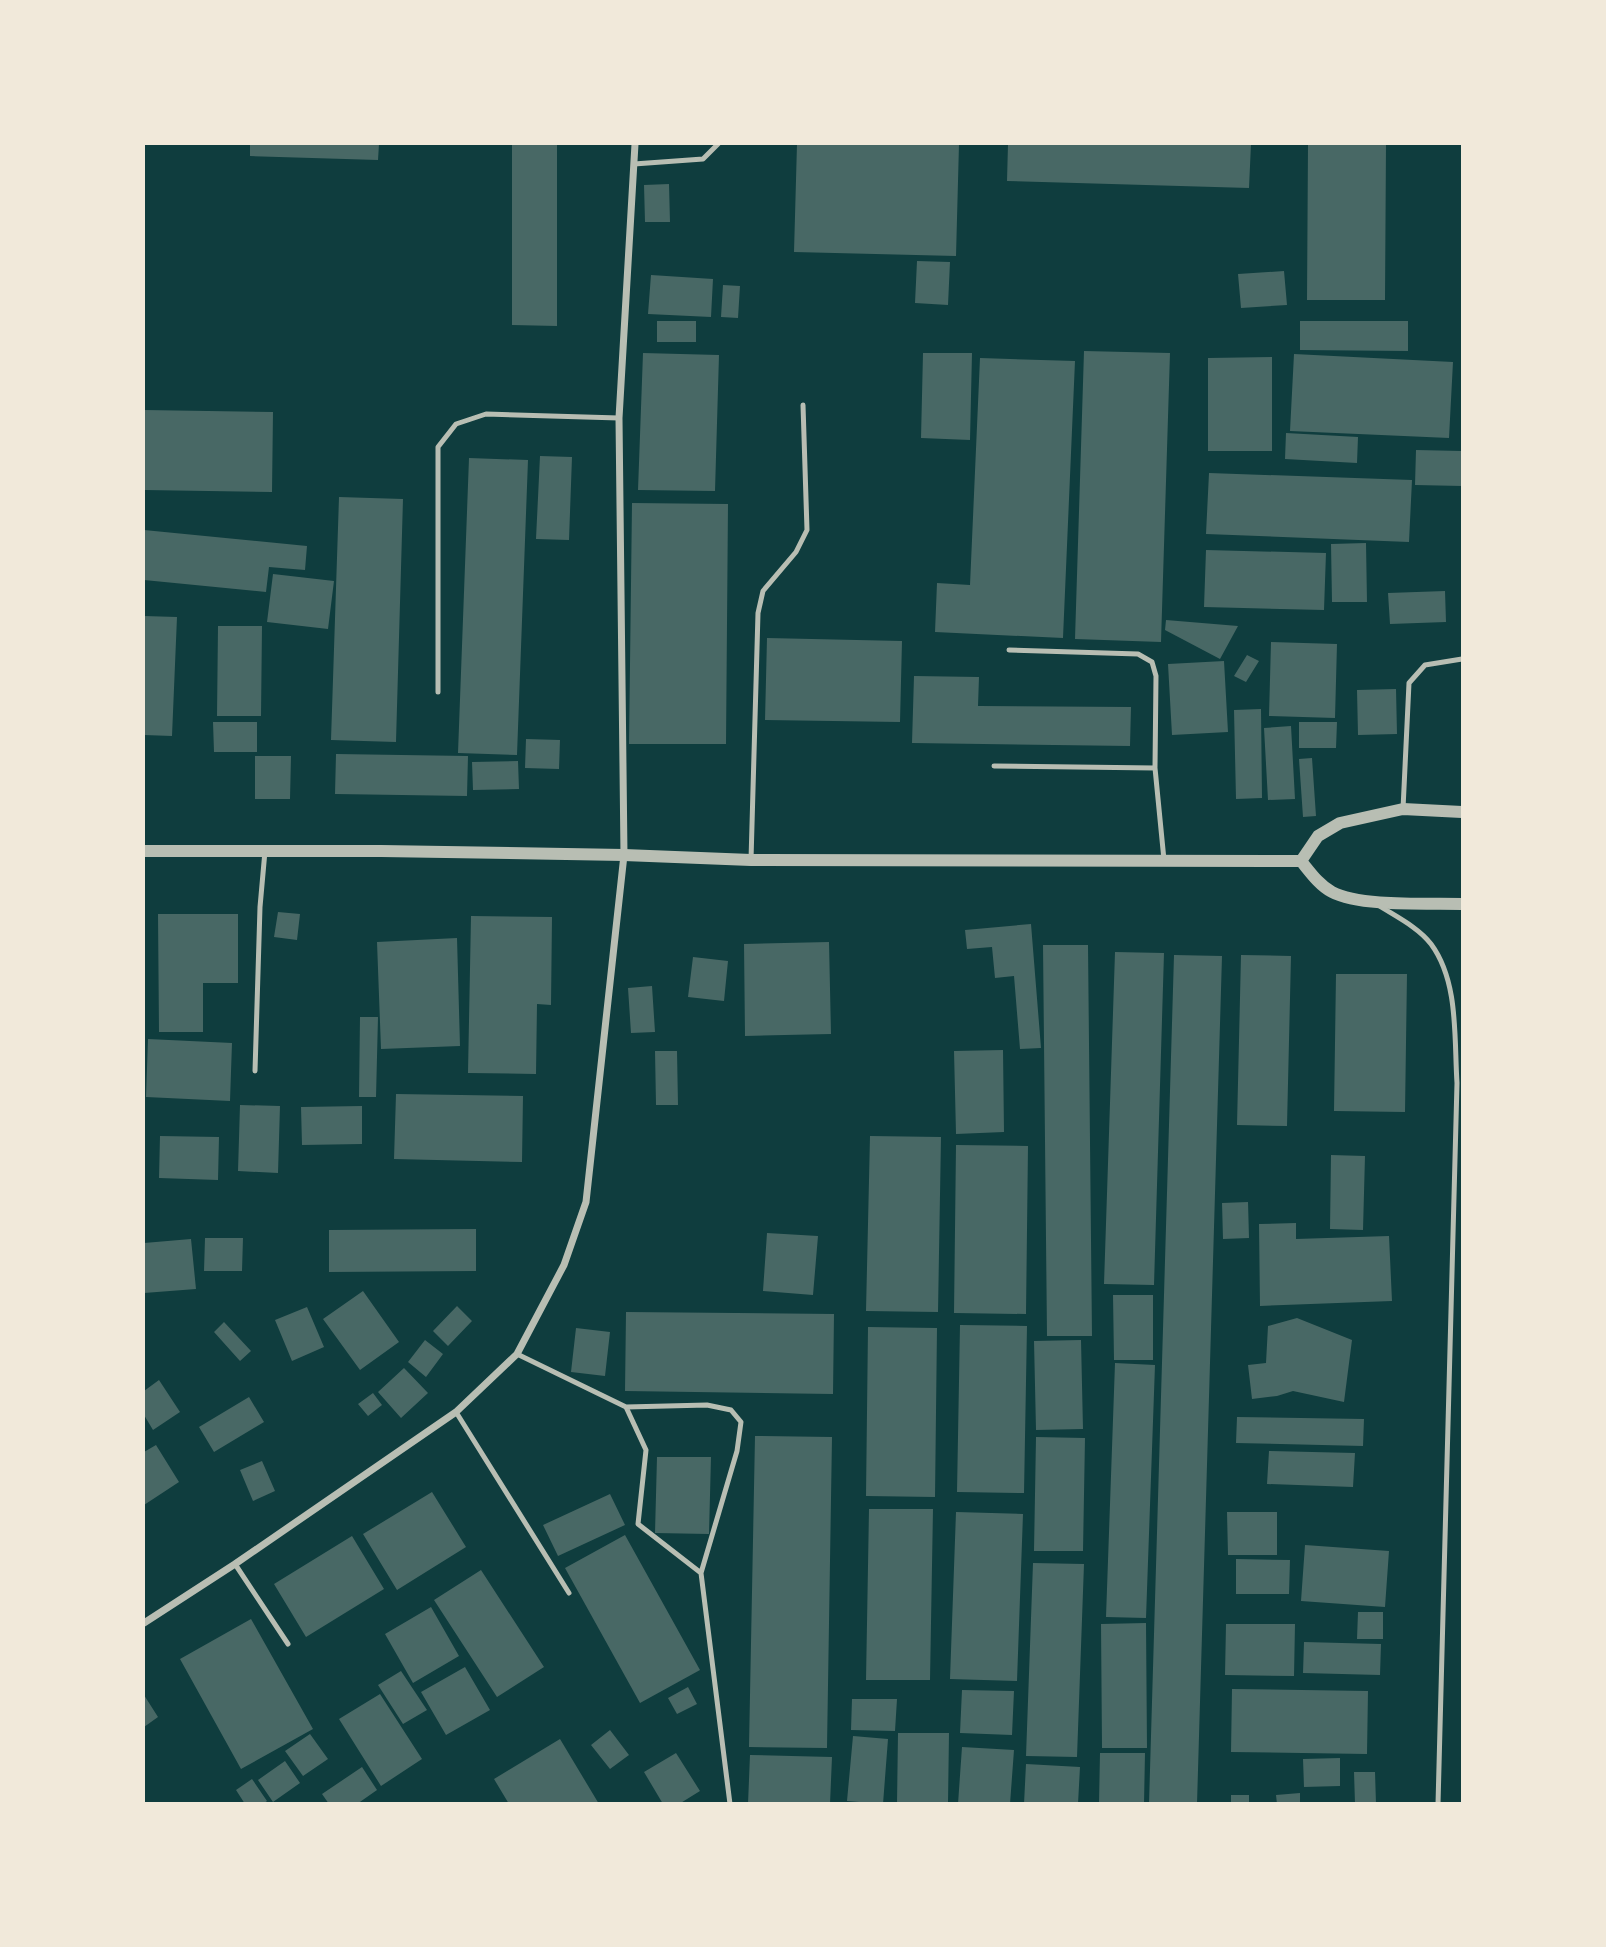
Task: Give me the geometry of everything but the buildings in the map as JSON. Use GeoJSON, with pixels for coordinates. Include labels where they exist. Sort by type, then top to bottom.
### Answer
{"type":"FeatureCollection","features":[{"type":"Feature","properties":{"kind":"street"},"geometry":{"type":"LineString","coordinates":[[144,1623],[235,1564],[456,1412],[517,1354],[564,1265],[586,1202],[624,855],[619,418],[635,144]]}},
{"type":"Feature","properties":{"kind":"street"},"geometry":{"type":"LineString","coordinates":[[1301,861],[1318,836],[1340,823],[1403,809],[1462,812]]}},
{"type":"Feature","properties":{"kind":"street"},"geometry":{"type":"LineString","coordinates":[[144,851],[624,855],[751,860],[1301,861]]}},
{"type":"Feature","properties":{"kind":"street"},"geometry":{"type":"LineString","coordinates":[[1301,861],[1320,884],[1334,893],[1372,901],[1462,904]]}},
{"type":"Feature","properties":{"kind":"lane"},"geometry":{"type":"LineString","coordinates":[[634,164],[703,159],[718,144]]}},
{"type":"Feature","properties":{"kind":"lane"},"geometry":{"type":"LineString","coordinates":[[751,860],[758,613],[763,591],[796,552],[807,530],[803,405]]}},
{"type":"Feature","properties":{"kind":"lane"},"geometry":{"type":"LineString","coordinates":[[438,692],[439,447],[456,424],[486,414],[619,418]]}},
{"type":"Feature","properties":{"kind":"lane"},"geometry":{"type":"LineString","coordinates":[[1009,650],[1138,654],[1152,662],[1156,676],[1155,768],[1164,860]]}},
{"type":"Feature","properties":{"kind":"lane"},"geometry":{"type":"LineString","coordinates":[[1403,809],[1409,683],[1424,665],[1462,659]]}},
{"type":"Feature","properties":{"kind":"lane"},"geometry":{"type":"LineString","coordinates":[[994,766],[1155,768]]}},
{"type":"Feature","properties":{"kind":"lane"},"geometry":{"type":"LineString","coordinates":[[255,1071],[260,907],[265,851]]}},
{"type":"Feature","properties":{"kind":"lane"},"geometry":{"type":"LineString","coordinates":[[1372,901],[1414,928],[1430,943],[1450,985],[1457,1083],[1438,1804]]}},
{"type":"Feature","properties":{"kind":"lane"},"geometry":{"type":"LineString","coordinates":[[517,1354],[626,1407],[707,1405],[732,1410],[741,1422],[737,1451],[701,1573],[730,1804]]}},
{"type":"Feature","properties":{"kind":"lane"},"geometry":{"type":"LineString","coordinates":[[626,1407],[646,1450],[638,1524],[701,1573]]}},
{"type":"Feature","properties":{"kind":"lane"},"geometry":{"type":"LineString","coordinates":[[456,1412],[569,1593]]}},
{"type":"Feature","properties":{"kind":"lane"},"geometry":{"type":"LineString","coordinates":[[235,1564],[288,1644]]}}]}
